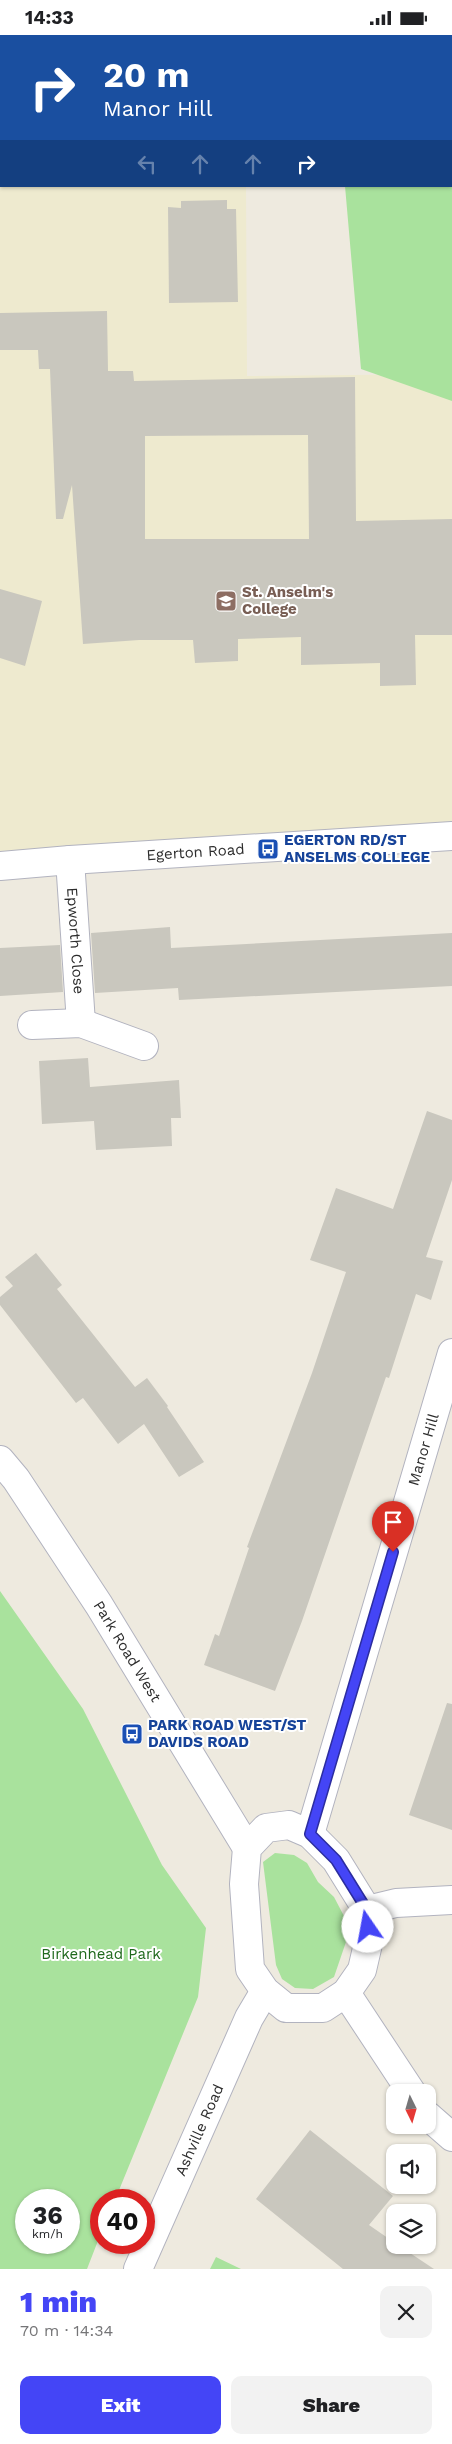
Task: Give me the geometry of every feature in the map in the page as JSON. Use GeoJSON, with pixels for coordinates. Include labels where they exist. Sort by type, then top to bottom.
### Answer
{"type":"FeatureCollection","features":[{"type":"Feature","properties":{"kind":"street","name":"Egerton Road"},"geometry":{"type":"LineString","coordinates":[[0,866],[452,835]]}},
{"type":"Feature","properties":{"kind":"street","name":"Epworth Close"},"geometry":{"type":"LineString","coordinates":[[70,860],[82,1023]]}},
{"type":"Feature","properties":{"kind":"street"},"geometry":{"type":"LineString","coordinates":[[32,1025],[82,1023],[144,1046]]}},
{"type":"Feature","properties":{"kind":"street","name":"Manor Hill"},"geometry":{"type":"LineString","coordinates":[[310,1834],[451,1361]]}},
{"type":"Feature","properties":{"kind":"street","name":"Park Road West"},"geometry":{"type":"LineString","coordinates":[[0,1460],[16,1479],[99,1605],[247,1848]]}},
{"type":"Feature","properties":{"kind":"street"},"geometry":{"type":"LineString","coordinates":[[289,1825],[310,1834],[336,1860],[367,1910],[368,1944],[362,1970],[346,1993],[323,2008],[286,2008],[265,1991],[250,1969],[244,1884],[247,1848],[266,1828],[289,1825]]}},
{"type":"Feature","properties":{"kind":"street"},"geometry":{"type":"LineString","coordinates":[[367,1910],[396,1903],[452,1900]]}},
{"type":"Feature","properties":{"kind":"street","name":"Ashville Road"},"geometry":{"type":"LineString","coordinates":[[138,2269],[250,2018],[265,1991]]}},
{"type":"Feature","properties":{"kind":"street"},"geometry":{"type":"LineString","coordinates":[[346,1993],[406,2084]]}},
{"type":"Feature","properties":{"kind":"street"},"geometry":{"type":"LineString","coordinates":[[436,2122],[452,2137]]}},
{"type":"Feature","properties":{"kind":"shaded area","name":"St. Anselm's College"},"geometry":{"type":"Polygon","coordinates":[[[0,187],[246,187],[247,376],[452,374],[452,826],[0,852],[0,187]]]}},
{"type":"Feature","properties":{"kind":"green space"},"geometry":{"type":"Polygon","coordinates":[[[345,187],[452,187],[452,401],[361,369],[345,187]]]}},
{"type":"Feature","properties":{"kind":"green space","name":"Birkenhead Park"},"geometry":{"type":"Polygon","coordinates":[[[0,1591],[83,1709],[162,1865],[206,1928],[198,1997],[119,2189],[90,2189],[90,2254],[93,2254],[87,2269],[0,2269],[0,1591]]]}},
{"type":"Feature","properties":{"kind":"green space"},"geometry":{"type":"Polygon","coordinates":[[[275,1853],[294,1855],[307,1863],[318,1882],[334,1897],[345,1918],[347,1939],[334,1977],[313,1989],[295,1988],[282,1979],[276,1965],[263,1862],[275,1853]]]}},
{"type":"Feature","properties":{"kind":"green space"},"geometry":{"type":"Polygon","coordinates":[[[216,2257],[241,2269],[210,2269],[216,2257]]]}},
{"type":"Feature","properties":{"kind":"building"},"geometry":{"type":"Polygon","coordinates":[[[227,200],[227,209],[236,209],[238,302],[169,303],[168,207],[181,208],[181,201],[227,200]]]}},
{"type":"Feature","properties":{"kind":"building"},"geometry":{"type":"Polygon","coordinates":[[[107,311],[108,371],[133,371],[134,381],[355,377],[356,521],[452,519],[452,635],[415,635],[416,685],[380,686],[380,663],[301,665],[301,637],[238,639],[238,661],[195,663],[193,640],[139,640],[83,644],[72,485],[63,519],[56,519],[50,369],[39,369],[38,350],[0,350],[0,313],[107,311]],[[308,435],[145,436],[145,539],[309,539],[308,435]]]}},
{"type":"Feature","properties":{"kind":"building"},"geometry":{"type":"Polygon","coordinates":[[[0,589],[42,601],[25,666],[0,658],[0,589]]]}},
{"type":"Feature","properties":{"kind":"building"},"geometry":{"type":"Polygon","coordinates":[[[170,927],[171,948],[452,933],[452,986],[179,1000],[178,988],[95,993],[91,933],[170,927]]]}},
{"type":"Feature","properties":{"kind":"building"},"geometry":{"type":"Polygon","coordinates":[[[60,945],[63,992],[0,996],[0,948],[60,945]]]}},
{"type":"Feature","properties":{"kind":"building"},"geometry":{"type":"Polygon","coordinates":[[[88,1058],[90,1087],[179,1080],[181,1118],[171,1118],[172,1146],[96,1150],[94,1121],[42,1124],[39,1061],[88,1058]]]}},
{"type":"Feature","properties":{"kind":"building"},"geometry":{"type":"Polygon","coordinates":[[[427,1111],[452,1120],[452,1180],[426,1257],[443,1261],[431,1300],[416,1294],[389,1378],[386,1377],[302,1621],[275,1691],[204,1665],[215,1634],[219,1636],[249,1548],[247,1547],[312,1373],[346,1272],[310,1260],[336,1188],[393,1209],[427,1111]]]}},
{"type":"Feature","properties":{"kind":"building"},"geometry":{"type":"Polygon","coordinates":[[[36,1253],[62,1285],[57,1289],[135,1387],[147,1378],[168,1406],[204,1462],[179,1477],[144,1424],[118,1444],[83,1398],[76,1403],[0,1305],[0,1297],[13,1286],[5,1277],[36,1253]]]}},
{"type":"Feature","properties":{"kind":"building"},"geometry":{"type":"Polygon","coordinates":[[[447,1703],[452,1704],[452,1830],[409,1815],[447,1703]]]}},
{"type":"Feature","properties":{"kind":"building"},"geometry":{"type":"Polygon","coordinates":[[[310,2130],[386,2190],[386,2194],[393,2196],[369,2225],[386,2237],[386,2254],[412,2254],[434,2269],[343,2269],[256,2199],[310,2130]]]}},
{"type":"Feature","properties":{"kind":"place","name":"St. Anselm's College"},"geometry":{"type":"Point","coordinates":[226,601]}},
{"type":"Feature","properties":{"kind":"place","name":"EGERTON RD/ST ANSELMS COLLEGE"},"geometry":{"type":"Point","coordinates":[268,849]}},
{"type":"Feature","properties":{"kind":"place","name":"PARK ROAD WEST/ST DAVIDS ROAD"},"geometry":{"type":"Point","coordinates":[132,1734]}},
{"type":"Feature","properties":{"kind":"route"},"geometry":{"type":"LineString","coordinates":[[368,1927],[367,1910],[336,1860],[310,1834],[393,1552]]}}]}
